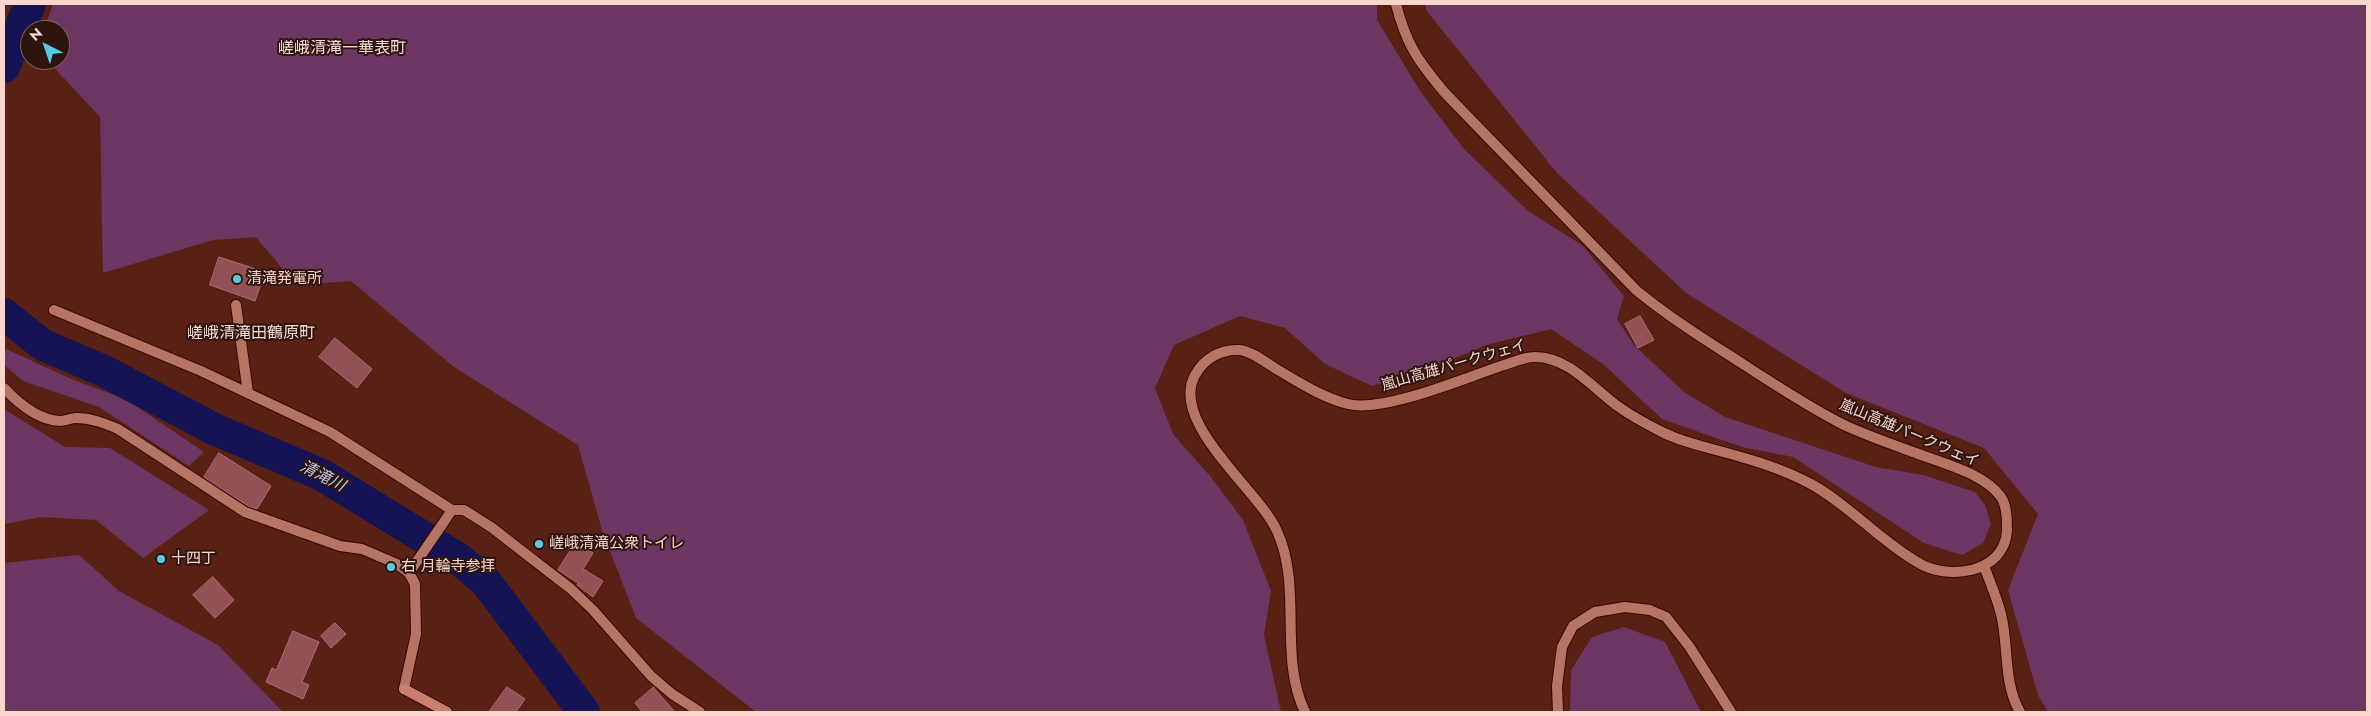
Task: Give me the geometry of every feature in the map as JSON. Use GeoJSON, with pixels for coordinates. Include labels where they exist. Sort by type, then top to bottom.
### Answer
{"type":"FeatureCollection","features":[{"type":"Feature","properties":{"kind":"main road"},"geometry":{"type":"LineString","coordinates":[[404,689],[447,712]]}},
{"type":"Feature","properties":{"kind":"street","name":"嵐山高雄パークウェイ"},"geometry":{"type":"LineString","coordinates":[[1305,712],[1293,674],[1290,598],[1286,558],[1277,530],[1249,490],[1207,437],[1194,416],[1190,393],[1193,377],[1206,360],[1222,352],[1241,350],[1328,398],[1354,406],[1378,404],[1400,398],[1533,356],[1556,361],[1576,373],[1620,408],[1667,435],[1769,464],[1814,485],[1853,513],[1873,532],[1920,565],[1942,573],[1963,572],[1984,566],[1998,554],[2006,541],[2007,520],[2003,499],[1990,486],[1965,471],[1846,425],[1794,398],[1664,314],[1636,290],[1445,92],[1418,60],[1404,34],[1396,4]]}},
{"type":"Feature","properties":{"kind":"street"},"geometry":{"type":"LineString","coordinates":[[236,305],[248,393]]}},
{"type":"Feature","properties":{"kind":"street"},"geometry":{"type":"LineString","coordinates":[[54,310],[201,371],[330,432],[450,513]]}},
{"type":"Feature","properties":{"kind":"street"},"geometry":{"type":"LineString","coordinates":[[4,388],[16,401],[31,411],[48,418],[60,421],[75,418],[94,420],[118,428],[244,512],[340,546],[362,549],[410,571],[415,584],[416,634],[404,689]]}},
{"type":"Feature","properties":{"kind":"street"},"geometry":{"type":"LineString","coordinates":[[410,571],[450,513],[464,510],[491,527],[571,589],[593,610],[651,676],[672,694],[700,712]]}},
{"type":"Feature","properties":{"kind":"street"},"geometry":{"type":"LineString","coordinates":[[1984,566],[2001,614],[2010,684],[2014,702],[2020,712]]}},
{"type":"Feature","properties":{"kind":"street"},"geometry":{"type":"LineString","coordinates":[[1558,712],[1557,686],[1562,647],[1573,626],[1595,612],[1625,606],[1650,610],[1666,617],[1689,646],[1731,712]]}},
{"type":"Feature","properties":{"kind":"shaded area"},"geometry":{"type":"Polygon","coordinates":[[[53,4],[1377,4],[1377,20],[1420,91],[1464,149],[1528,211],[1582,245],[1624,296],[1617,319],[1634,345],[1684,392],[1725,417],[1876,467],[1923,475],[1975,492],[1985,505],[1991,524],[1983,543],[1962,555],[1924,543],[1793,457],[1742,447],[1662,419],[1603,364],[1551,329],[1486,345],[1422,372],[1372,386],[1325,364],[1285,328],[1240,316],[1174,345],[1155,388],[1173,434],[1210,476],[1243,520],[1271,591],[1264,635],[1281,712],[756,712],[636,618],[602,530],[578,445],[454,367],[351,281],[296,285],[256,237],[213,240],[103,273],[100,117],[56,70],[70,70],[70,20],[47,20],[53,4]]]}},
{"type":"Feature","properties":{"kind":"shaded area"},"geometry":{"type":"Polygon","coordinates":[[[1426,4],[2367,4],[2367,712],[2048,712],[2038,695],[2008,590],[2038,514],[1984,448],[1846,393],[1686,293],[1557,173],[1426,10],[1426,4]]]}},
{"type":"Feature","properties":{"kind":"shaded area"},"geometry":{"type":"Polygon","coordinates":[[[4,348],[69,378],[127,400],[204,452],[189,466],[99,407],[23,381],[4,365],[4,348]]]}},
{"type":"Feature","properties":{"kind":"shaded area"},"geometry":{"type":"Polygon","coordinates":[[[4,409],[65,447],[110,448],[209,510],[143,558],[96,520],[41,517],[4,524],[4,409]]]}},
{"type":"Feature","properties":{"kind":"shaded area"},"geometry":{"type":"Polygon","coordinates":[[[79,555],[119,591],[218,645],[283,712],[4,712],[4,563],[79,555]]]}},
{"type":"Feature","properties":{"kind":"shaded area"},"geometry":{"type":"Polygon","coordinates":[[[1624,627],[1665,642],[1701,712],[1570,712],[1571,670],[1592,637],[1624,627]]]}},
{"type":"Feature","properties":{"kind":"building","name":"清滝発電所"},"geometry":{"type":"Polygon","coordinates":[[[219,257],[265,272],[255,301],[210,285],[219,257]]]}},
{"type":"Feature","properties":{"kind":"building"},"geometry":{"type":"Polygon","coordinates":[[[1640,316],[1654,340],[1638,348],[1625,324],[1640,316]]]}},
{"type":"Feature","properties":{"kind":"building"},"geometry":{"type":"Polygon","coordinates":[[[335,338],[372,369],[357,388],[319,357],[335,338]]]}},
{"type":"Feature","properties":{"kind":"building"},"geometry":{"type":"Polygon","coordinates":[[[219,453],[271,486],[257,509],[248,506],[204,477],[219,453]]]}},
{"type":"Feature","properties":{"kind":"building"},"geometry":{"type":"Polygon","coordinates":[[[576,542],[593,553],[583,569],[603,581],[593,597],[577,585],[578,583],[558,570],[576,542]]]}},
{"type":"Feature","properties":{"kind":"building"},"geometry":{"type":"Polygon","coordinates":[[[213,577],[234,600],[215,618],[193,595],[213,577]]]}},
{"type":"Feature","properties":{"kind":"building"},"geometry":{"type":"Polygon","coordinates":[[[335,623],[346,634],[331,648],[321,636],[335,623]]]}},
{"type":"Feature","properties":{"kind":"building"},"geometry":{"type":"Polygon","coordinates":[[[293,631],[319,642],[302,682],[309,685],[303,699],[266,682],[272,668],[276,670],[293,631]]]}},
{"type":"Feature","properties":{"kind":"building"},"geometry":{"type":"Polygon","coordinates":[[[507,687],[525,699],[516,712],[489,712],[507,687]]]}},
{"type":"Feature","properties":{"kind":"building"},"geometry":{"type":"Polygon","coordinates":[[[654,687],[675,712],[642,712],[635,703],[654,687]]]}},
{"type":"Feature","properties":{"kind":"waterway","name":"清滝川"},"geometry":{"type":"LineString","coordinates":[[4,67],[30,4]]}},
{"type":"Feature","properties":{"kind":"waterway","name":"清滝川"},"geometry":{"type":"LineString","coordinates":[[4,314],[43,345],[104,371],[214,429],[322,475],[459,559],[486,582],[584,712]]}},
{"type":"Feature","properties":{"kind":"place","name":"清滝発電所"},"geometry":{"type":"Point","coordinates":[237,279]}},
{"type":"Feature","properties":{"kind":"place","name":"嵯峨清滝公衆トイレ"},"geometry":{"type":"Point","coordinates":[539,544]}},
{"type":"Feature","properties":{"kind":"place","name":"十四丁"},"geometry":{"type":"Point","coordinates":[161,559]}},
{"type":"Feature","properties":{"kind":"place","name":"右 月輪寺参拝"},"geometry":{"type":"Point","coordinates":[391,567]}},
{"type":"Feature","properties":{"kind":"district","name":"嵯峨清滝一華表町"},"geometry":{"type":"Point","coordinates":[342,49]}},
{"type":"Feature","properties":{"kind":"district","name":"嵯峨清滝田鶴原町"},"geometry":{"type":"Point","coordinates":[251,334]}}]}
